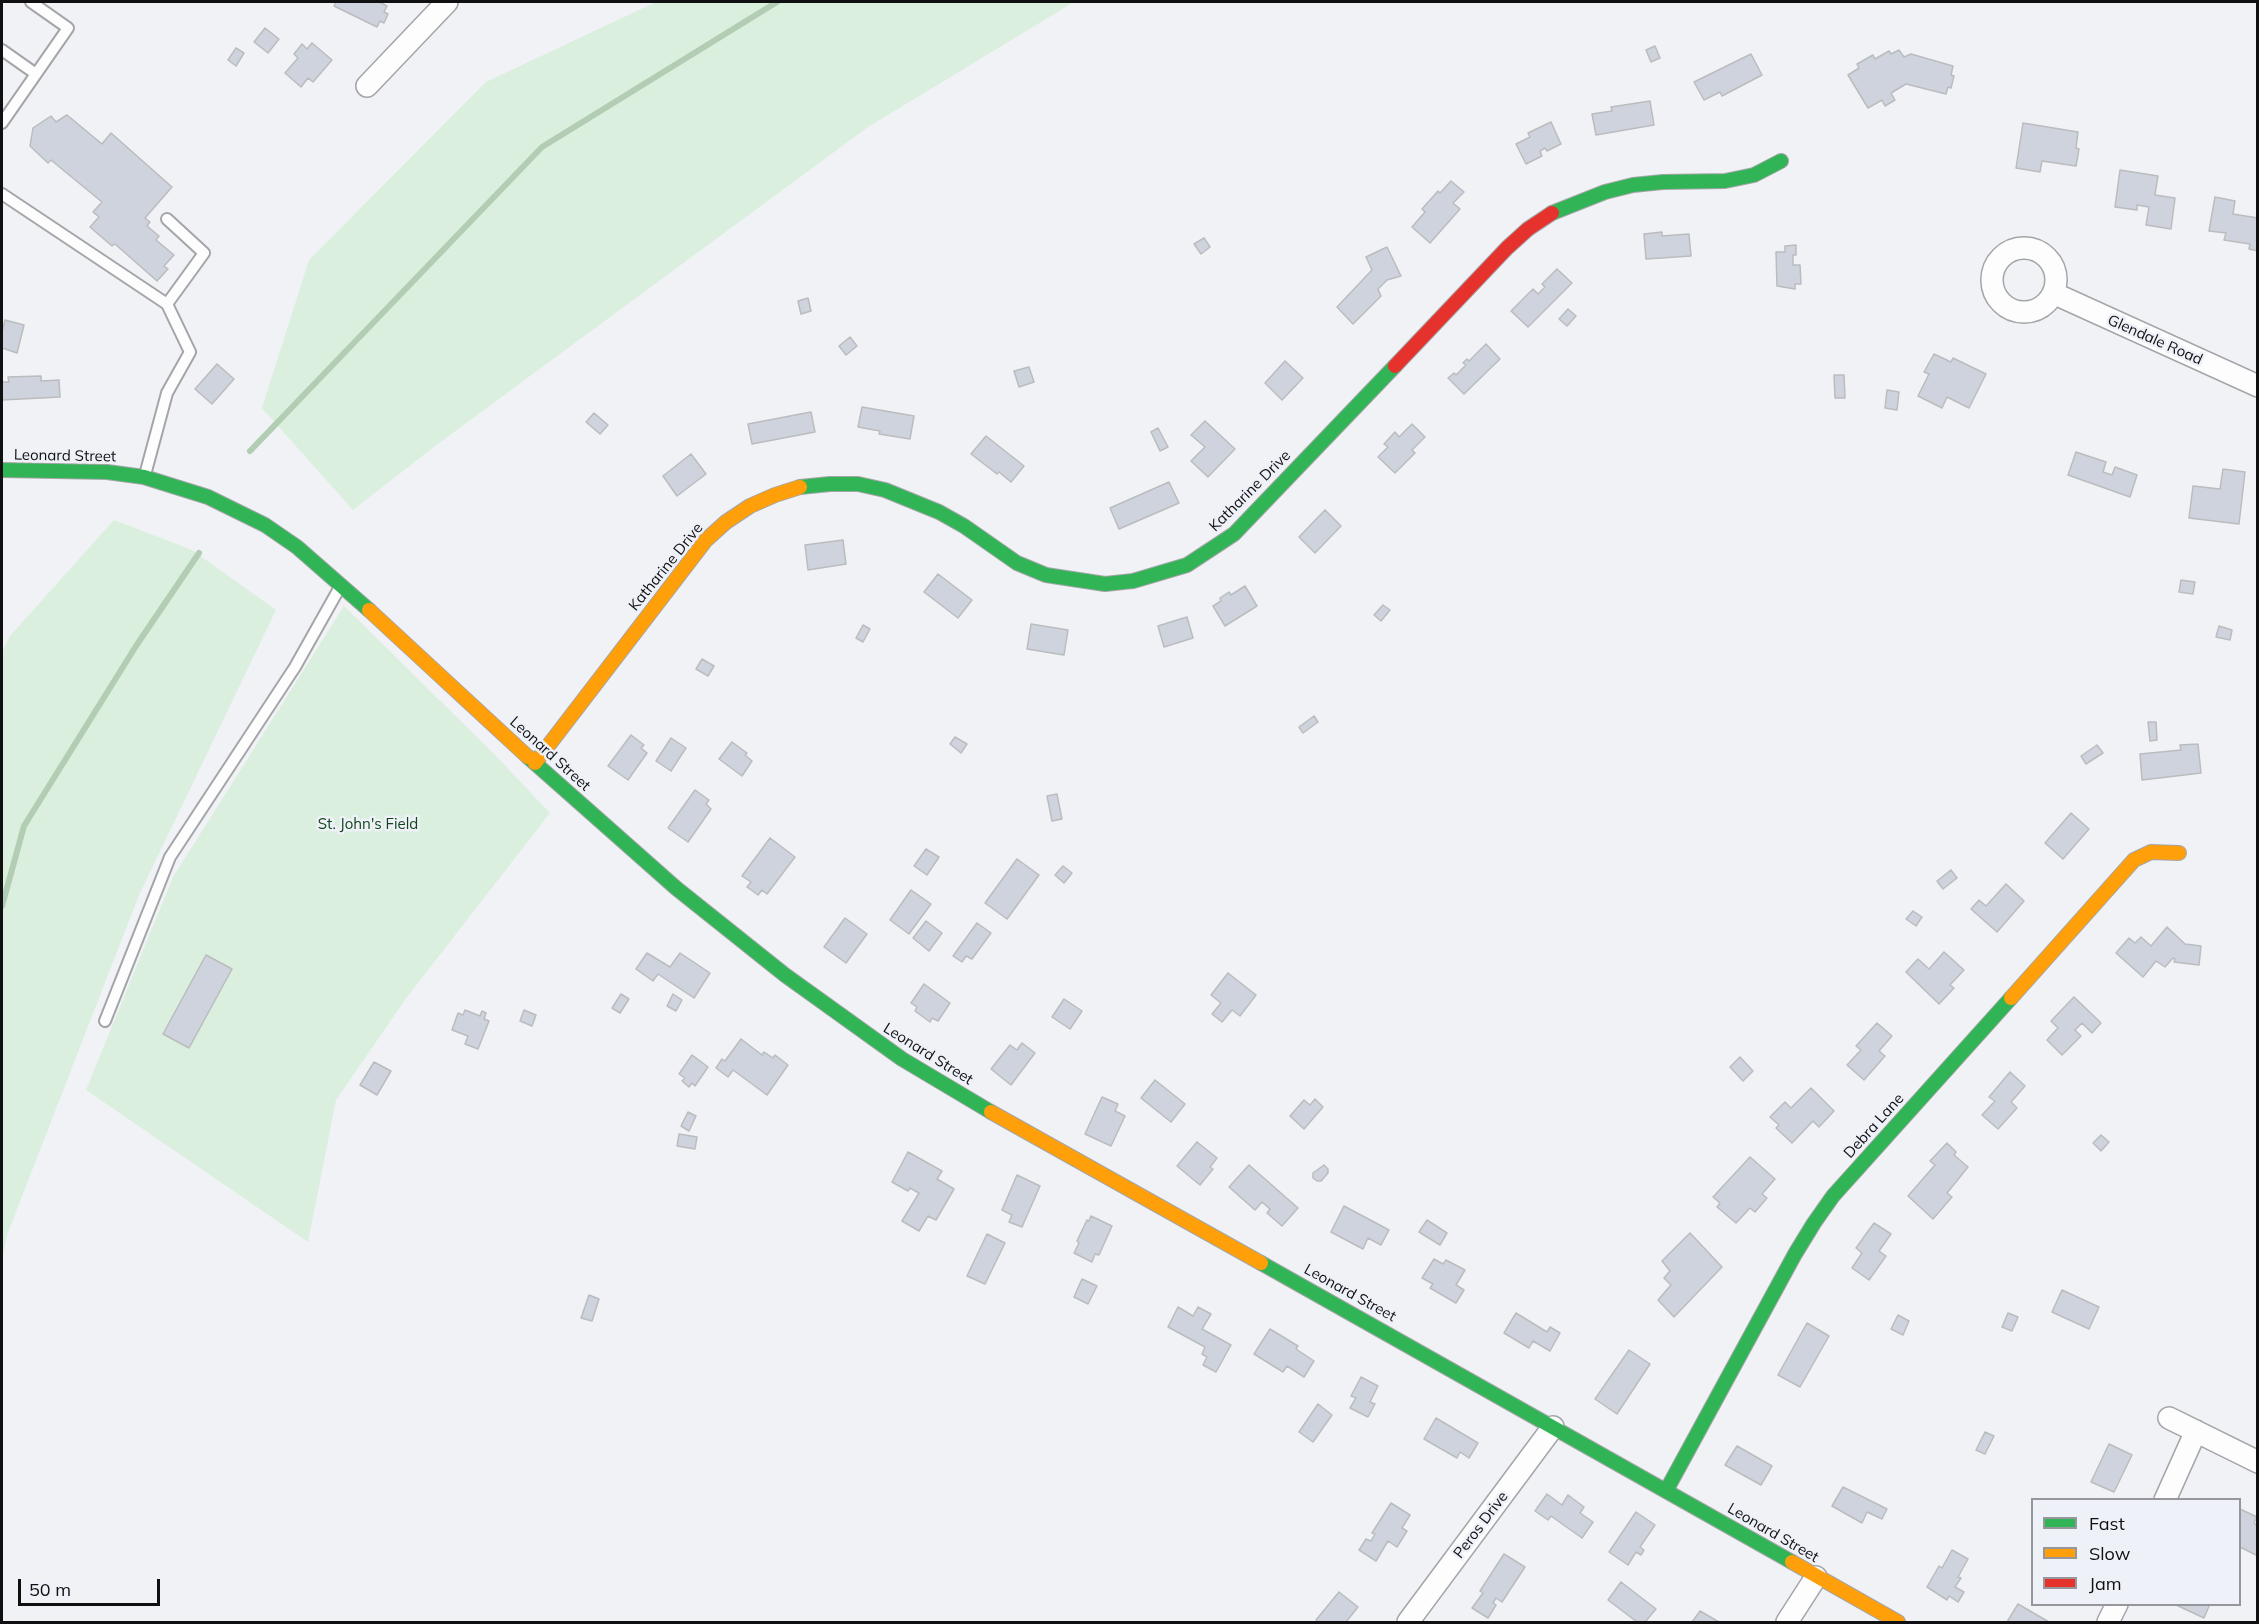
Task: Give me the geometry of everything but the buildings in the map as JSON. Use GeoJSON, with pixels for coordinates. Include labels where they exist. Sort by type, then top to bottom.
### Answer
{"type":"FeatureCollection","features":[{"type":"Feature","properties":{"kind":"street"},"geometry":{"type":"LineString","coordinates":[[367,86],[447,2]]}},
{"type":"Feature","properties":{"kind":"street","name":"Katharine Drive"},"geometry":{"type":"LineString","coordinates":[[535,763],[706,540],[726,522],[750,506],[802,487],[858,484],[885,490],[921,503],[963,526],[1017,563],[1046,575],[1106,584],[1133,581],[1187,565],[1234,534],[1528,229],[1552,213],[1605,192],[1633,185],[1663,182],[1725,181],[1754,175],[1781,161]]}},
{"type":"Feature","properties":{"kind":"street","name":"Glendale Road"},"geometry":{"type":"LineString","coordinates":[[2053,293],[2258,386]]}},
{"type":"Feature","properties":{"kind":"street","name":"Leonard Street"},"geometry":{"type":"LineString","coordinates":[[2,470],[107,472],[144,477],[193,491],[246,514],[281,536],[342,585],[640,858],[702,910],[824,1004],[906,1061],[1034,1137],[1553,1426],[1898,1623]]}},
{"type":"Feature","properties":{"kind":"street","name":"Debra Lane"},"geometry":{"type":"LineString","coordinates":[[1666,1491],[1795,1254],[1824,1208],[2134,860],[2151,852],[2179,853]]}},
{"type":"Feature","properties":{"kind":"street"},"geometry":{"type":"LineString","coordinates":[[2169,1418],[2258,1461]]}},
{"type":"Feature","properties":{"kind":"street","name":"Peros Drive"},"geometry":{"type":"LineString","coordinates":[[1408,1623],[1553,1426]]}},
{"type":"Feature","properties":{"kind":"street"},"geometry":{"type":"LineString","coordinates":[[2166,1498],[2196,1431]]}},
{"type":"Feature","properties":{"kind":"street"},"geometry":{"type":"LineString","coordinates":[[1787,1623],[1816,1577]]}},
{"type":"Feature","properties":{"kind":"street"},"geometry":{"type":"LineString","coordinates":[[2108,1623],[2116,1606]]}},
{"type":"Feature","properties":{"kind":"lane"},"geometry":{"type":"LineString","coordinates":[[2,123],[68,28],[31,2]]}},
{"type":"Feature","properties":{"kind":"lane"},"geometry":{"type":"LineString","coordinates":[[2,50],[36,74]]}},
{"type":"Feature","properties":{"kind":"lane"},"geometry":{"type":"LineString","coordinates":[[2,194],[166,304],[190,352],[167,393],[144,477]]}},
{"type":"Feature","properties":{"kind":"lane"},"geometry":{"type":"LineString","coordinates":[[166,304],[204,253],[167,219]]}},
{"type":"Feature","properties":{"kind":"lane"},"geometry":{"type":"LineString","coordinates":[[105,1021],[170,856],[295,667],[342,585]]}},
{"type":"Feature","properties":{"kind":"green space"},"geometry":{"type":"Polygon","coordinates":[[[656,2],[1074,2],[868,127],[435,446],[353,510],[262,408],[309,260],[486,82],[656,2]]]}},
{"type":"Feature","properties":{"kind":"green space"},"geometry":{"type":"Polygon","coordinates":[[[114,520],[192,550],[276,610],[139,895],[7,1235],[2,1262],[2,652],[10,636],[114,520]]]}},
{"type":"Feature","properties":{"kind":"green space","name":"St. John's Field"},"geometry":{"type":"Polygon","coordinates":[[[344,606],[495,755],[550,813],[407,997],[336,1100],[308,1242],[86,1090],[173,877],[344,606]]]}},
{"type":"Feature","properties":{"kind":"waterway"},"geometry":{"type":"LineString","coordinates":[[250,451],[542,147],[777,2]]}},
{"type":"Feature","properties":{"kind":"waterway"},"geometry":{"type":"LineString","coordinates":[[2,906],[24,826],[136,646],[199,553]]}},
{"type":"Feature","properties":{"kind":"traffic: fast"},"geometry":{"type":"LineString","coordinates":[[1552,213],[1605,192],[1633,185],[1725,181],[1754,175],[1781,161]]}},
{"type":"Feature","properties":{"kind":"traffic: fast"},"geometry":{"type":"LineString","coordinates":[[800,487],[858,484],[885,490],[939,512],[964,526],[1017,563],[1046,575],[1105,584],[1133,581],[1187,565],[1234,534],[1395,366]]}},
{"type":"Feature","properties":{"kind":"traffic: fast"},"geometry":{"type":"LineString","coordinates":[[2,470],[107,472],[144,477],[208,497],[265,525],[297,547],[369,610]]}},
{"type":"Feature","properties":{"kind":"traffic: fast"},"geometry":{"type":"LineString","coordinates":[[528,757],[676,888],[785,975],[902,1059],[991,1112]]}},
{"type":"Feature","properties":{"kind":"traffic: fast"},"geometry":{"type":"LineString","coordinates":[[1666,1491],[1814,1223],[1833,1196],[2011,998]]}},
{"type":"Feature","properties":{"kind":"traffic: fast"},"geometry":{"type":"LineString","coordinates":[[1261,1263],[1792,1562]]}},
{"type":"Feature","properties":{"kind":"traffic: slow"},"geometry":{"type":"LineString","coordinates":[[535,763],[706,540],[726,522],[750,506],[800,487]]}},
{"type":"Feature","properties":{"kind":"traffic: slow"},"geometry":{"type":"LineString","coordinates":[[369,610],[528,757]]}},
{"type":"Feature","properties":{"kind":"traffic: slow"},"geometry":{"type":"LineString","coordinates":[[2011,998],[2134,860],[2151,852],[2179,853]]}},
{"type":"Feature","properties":{"kind":"traffic: slow"},"geometry":{"type":"LineString","coordinates":[[991,1112],[1261,1263]]}},
{"type":"Feature","properties":{"kind":"traffic: slow"},"geometry":{"type":"LineString","coordinates":[[1792,1562],[1898,1622]]}},
{"type":"Feature","properties":{"kind":"traffic: jam"},"geometry":{"type":"LineString","coordinates":[[1395,366],[1507,248],[1528,229],[1552,213]]}}]}
